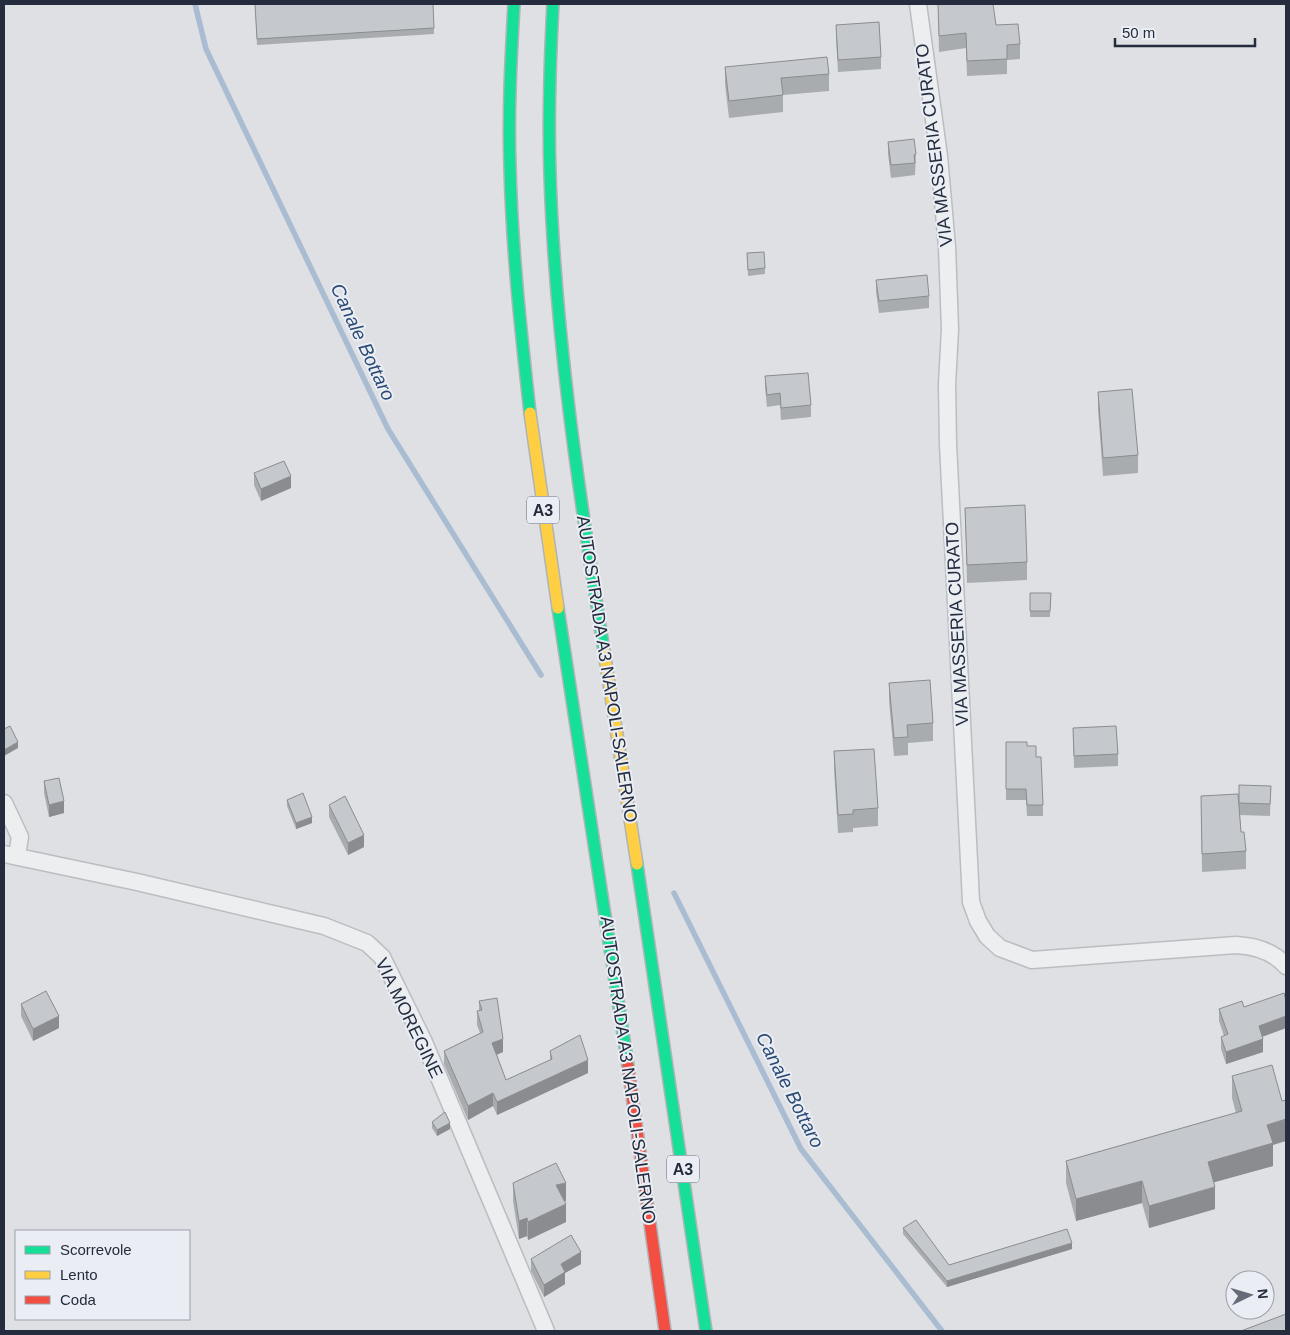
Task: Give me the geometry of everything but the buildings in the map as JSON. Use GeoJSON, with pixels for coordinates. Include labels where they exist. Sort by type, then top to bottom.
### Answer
{"type":"FeatureCollection","features":[{"type":"Feature","properties":{"kind":"highway"},"geometry":{"type":"LineString","coordinates":[[504,4],[510,81]]}},
{"type":"Feature","properties":{"kind":"highway","name":"AUTOSTRADA A3 NAPOLI-SALERNO"},"geometry":{"type":"LineString","coordinates":[[514,4],[510,81],[515,250],[530,425],[630,1077],[666,1331]]}},
{"type":"Feature","properties":{"kind":"highway","name":"AUTOSTRADA A3 NAPOLI-SALERNO"},"geometry":{"type":"LineString","coordinates":[[552,4],[549,79],[553,244],[563,353],[592,579],[644,907],[706,1331]]}},
{"type":"Feature","properties":{"kind":"street","name":"VIA MASSERIA CURATO"},"geometry":{"type":"LineString","coordinates":[[918,4],[939,156],[947,247],[950,329],[947,410],[953,572],[964,730],[970,881],[972,902],[978,921],[987,936],[1000,948],[1032,960],[1236,945],[1254,946],[1273,954],[1284,964]]}},
{"type":"Feature","properties":{"kind":"street"},"geometry":{"type":"LineString","coordinates":[[4,803],[20,837],[10,854]]}},
{"type":"Feature","properties":{"kind":"street","name":"VIA MOREGINE"},"geometry":{"type":"LineString","coordinates":[[10,854],[324,926],[367,943],[382,957],[424,1042],[546,1331]]}},
{"type":"Feature","properties":{"kind":"waterway","name":"Canale Bottaro"},"geometry":{"type":"LineString","coordinates":[[195,4],[206,49],[388,429],[541,675]]}},
{"type":"Feature","properties":{"kind":"waterway","name":"Canale Bottaro"},"geometry":{"type":"LineString","coordinates":[[674,893],[801,1149],[942,1331]]}},
{"type":"Feature","properties":{"kind":"traffic: fast"},"geometry":{"type":"LineString","coordinates":[[514,4],[509,147],[517,291],[530,413]]}},
{"type":"Feature","properties":{"kind":"traffic: fast"},"geometry":{"type":"LineString","coordinates":[[553,4],[549,153],[557,294],[577,473],[604,651]]}},
{"type":"Feature","properties":{"kind":"traffic: fast"},"geometry":{"type":"LineString","coordinates":[[558,608],[628,1066]]}},
{"type":"Feature","properties":{"kind":"traffic: fast"},"geometry":{"type":"LineString","coordinates":[[637,864],[706,1331]]}},
{"type":"Feature","properties":{"kind":"traffic: slow"},"geometry":{"type":"LineString","coordinates":[[530,413],[558,608]]}},
{"type":"Feature","properties":{"kind":"traffic: slow"},"geometry":{"type":"LineString","coordinates":[[604,651],[637,864]]}},
{"type":"Feature","properties":{"kind":"traffic: jam"},"geometry":{"type":"LineString","coordinates":[[628,1066],[665,1331]]}}]}
